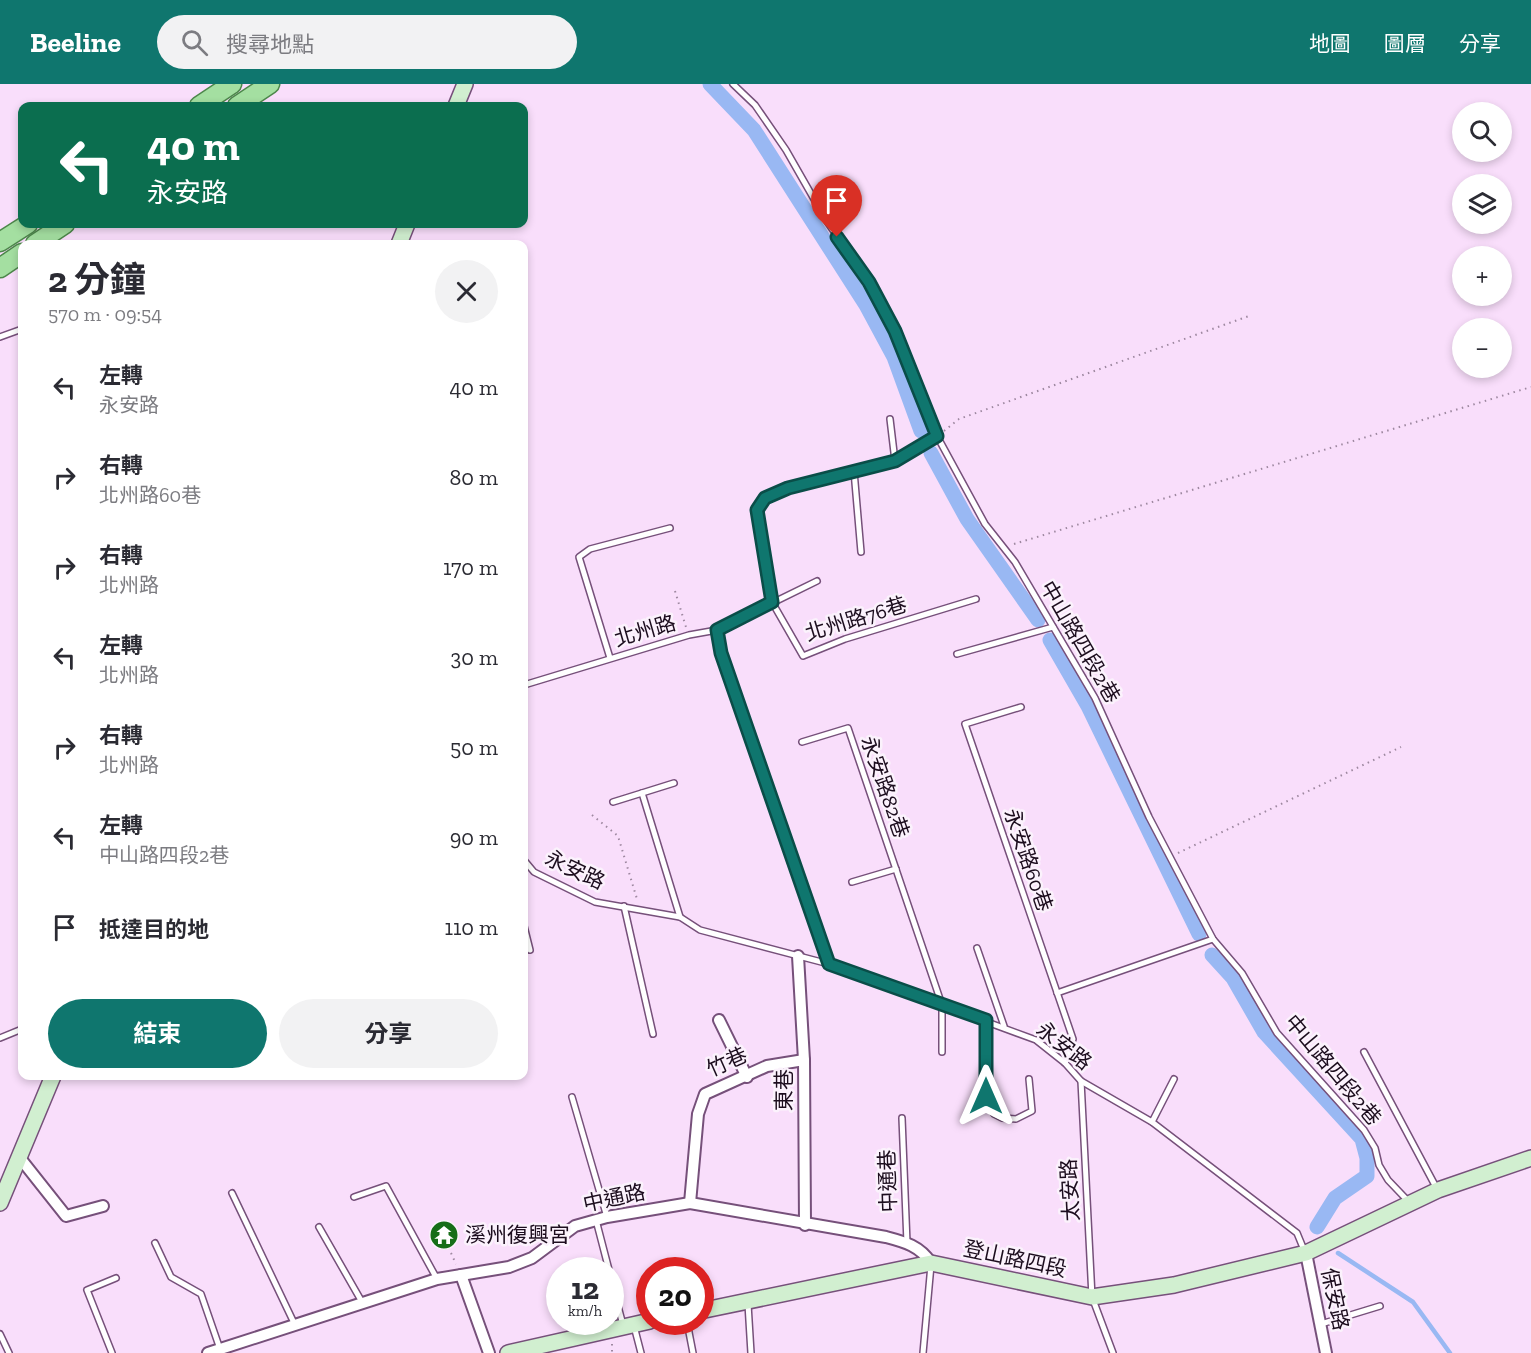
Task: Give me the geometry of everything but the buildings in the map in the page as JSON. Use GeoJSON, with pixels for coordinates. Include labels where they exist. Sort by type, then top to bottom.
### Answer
{"type":"FeatureCollection","features":[{"type":"Feature","properties":{"kind":"main road"},"geometry":{"type":"LineString","coordinates":[[205,102],[232,84]]}},
{"type":"Feature","properties":{"kind":"main road"},"geometry":{"type":"LineString","coordinates":[[243,102],[270,84]]}},
{"type":"Feature","properties":{"kind":"main road"},"geometry":{"type":"LineString","coordinates":[[0,242],[22,228]]}},
{"type":"Feature","properties":{"kind":"main road"},"geometry":{"type":"LineString","coordinates":[[41,240],[60,228]]}},
{"type":"Feature","properties":{"kind":"main road"},"geometry":{"type":"LineString","coordinates":[[0,268],[18,256]]}},
{"type":"Feature","properties":{"kind":"street"},"geometry":{"type":"LineString","coordinates":[[458,102],[465,84]]}},
{"type":"Feature","properties":{"kind":"street","name":"東巷"},"geometry":{"type":"LineString","coordinates":[[798,956],[804,1060],[805,1225]]}},
{"type":"Feature","properties":{"kind":"street"},"geometry":{"type":"LineString","coordinates":[[719,1020],[747,1077]]}},
{"type":"Feature","properties":{"kind":"street","name":"竹巷"},"geometry":{"type":"LineString","coordinates":[[690,1203],[698,1114],[705,1094],[767,1066],[804,1060]]}},
{"type":"Feature","properties":{"kind":"street"},"geometry":{"type":"LineString","coordinates":[[0,1203],[51,1080]]}},
{"type":"Feature","properties":{"kind":"street"},"geometry":{"type":"LineString","coordinates":[[20,1158],[66,1216],[103,1206]]}},
{"type":"Feature","properties":{"kind":"street","name":"登山路四段"},"geometry":{"type":"LineString","coordinates":[[714,1308],[931,1263],[1092,1297],[1173,1285],[1319,1247],[1438,1190],[1531,1158]]}},
{"type":"Feature","properties":{"kind":"street","name":"中通路"},"geometry":{"type":"LineString","coordinates":[[208,1353],[362,1302],[437,1280],[509,1267],[532,1258],[575,1226],[690,1203],[907,1243],[924,1252],[931,1263]]}},
{"type":"Feature","properties":{"kind":"street","name":"保安路"},"geometry":{"type":"LineString","coordinates":[[1319,1247],[1321,1324],[1326,1353]]}},
{"type":"Feature","properties":{"kind":"street"},"geometry":{"type":"LineString","coordinates":[[461,1275],[489,1353]]}},
{"type":"Feature","properties":{"kind":"street"},"geometry":{"type":"LineString","coordinates":[[508,1353],[636,1324]]}},
{"type":"Feature","properties":{"kind":"lane","name":"中山路四段2巷"},"geometry":{"type":"LineString","coordinates":[[733,84],[755,105],[786,150],[826,220],[869,282],[895,331],[937,436],[985,524],[1015,562],[1095,698],[1170,856],[1213,939],[1242,973],[1277,1033],[1364,1130],[1375,1148],[1379,1165],[1388,1180],[1412,1204]]}},
{"type":"Feature","properties":{"kind":"lane"},"geometry":{"type":"LineString","coordinates":[[0,337],[18,330]]}},
{"type":"Feature","properties":{"kind":"lane"},"geometry":{"type":"LineString","coordinates":[[890,419],[895,461]]}},
{"type":"Feature","properties":{"kind":"lane"},"geometry":{"type":"LineString","coordinates":[[772,602],[757,510],[765,498],[788,488],[895,461],[937,436]]}},
{"type":"Feature","properties":{"kind":"lane"},"geometry":{"type":"LineString","coordinates":[[854,471],[861,552]]}},
{"type":"Feature","properties":{"kind":"lane"},"geometry":{"type":"LineString","coordinates":[[610,658],[579,557],[590,549],[670,528]]}},
{"type":"Feature","properties":{"kind":"lane","name":"北州路"},"geometry":{"type":"LineString","coordinates":[[528,684],[689,635],[717,630],[817,581]]}},
{"type":"Feature","properties":{"kind":"lane","name":"北州路76巷"},"geometry":{"type":"LineString","coordinates":[[772,602],[803,656],[845,639],[976,599]]}},
{"type":"Feature","properties":{"kind":"lane"},"geometry":{"type":"LineString","coordinates":[[957,654],[1053,627]]}},
{"type":"Feature","properties":{"kind":"lane"},"geometry":{"type":"LineString","coordinates":[[717,630],[721,653],[829,964]]}},
{"type":"Feature","properties":{"kind":"lane","name":"永安路60巷"},"geometry":{"type":"LineString","coordinates":[[1021,707],[964,724],[1072,1039],[1065,1063]]}},
{"type":"Feature","properties":{"kind":"lane","name":"永安路82巷"},"geometry":{"type":"LineString","coordinates":[[802,742],[848,728],[942,1005],[942,1052]]}},
{"type":"Feature","properties":{"kind":"lane"},"geometry":{"type":"LineString","coordinates":[[613,802],[674,783]]}},
{"type":"Feature","properties":{"kind":"lane"},"geometry":{"type":"LineString","coordinates":[[642,793],[680,916]]}},
{"type":"Feature","properties":{"kind":"lane","name":"永安路"},"geometry":{"type":"LineString","coordinates":[[528,865],[534,872],[595,902],[680,916],[700,930],[829,964],[1004,1026],[1036,1040],[1065,1063],[1081,1081],[1152,1122],[1297,1233],[1319,1247]]}},
{"type":"Feature","properties":{"kind":"lane","name":"永安路82巷"},"geometry":{"type":"LineString","coordinates":[[852,882],[896,868]]}},
{"type":"Feature","properties":{"kind":"lane"},"geometry":{"type":"LineString","coordinates":[[624,906],[653,1034]]}},
{"type":"Feature","properties":{"kind":"lane"},"geometry":{"type":"LineString","coordinates":[[1057,993],[1213,939]]}},
{"type":"Feature","properties":{"kind":"lane"},"geometry":{"type":"LineString","coordinates":[[528,942],[530,950]]}},
{"type":"Feature","properties":{"kind":"lane"},"geometry":{"type":"LineString","coordinates":[[977,948],[1004,1026]]}},
{"type":"Feature","properties":{"kind":"lane"},"geometry":{"type":"LineString","coordinates":[[986,1020],[986,1103],[993,1114],[1002,1118],[1016,1119],[1032,1111],[1029,1079]]}},
{"type":"Feature","properties":{"kind":"lane"},"geometry":{"type":"LineString","coordinates":[[0,1038],[18,1031]]}},
{"type":"Feature","properties":{"kind":"lane"},"geometry":{"type":"LineString","coordinates":[[1364,1052],[1438,1190]]}},
{"type":"Feature","properties":{"kind":"lane"},"geometry":{"type":"LineString","coordinates":[[1152,1122],[1174,1079]]}},
{"type":"Feature","properties":{"kind":"lane","name":"太安路"},"geometry":{"type":"LineString","coordinates":[[1081,1081],[1092,1297],[1113,1353]]}},
{"type":"Feature","properties":{"kind":"lane"},"geometry":{"type":"LineString","coordinates":[[572,1097],[602,1219],[607,1257]]}},
{"type":"Feature","properties":{"kind":"lane","name":"中通巷"},"geometry":{"type":"LineString","coordinates":[[902,1118],[907,1243]]}},
{"type":"Feature","properties":{"kind":"lane"},"geometry":{"type":"LineString","coordinates":[[354,1197],[386,1186],[437,1280]]}},
{"type":"Feature","properties":{"kind":"lane"},"geometry":{"type":"LineString","coordinates":[[232,1192],[295,1325]]}},
{"type":"Feature","properties":{"kind":"lane"},"geometry":{"type":"LineString","coordinates":[[319,1227],[362,1302]]}},
{"type":"Feature","properties":{"kind":"lane"},"geometry":{"type":"LineString","coordinates":[[155,1243],[171,1277],[201,1294],[220,1349]]}},
{"type":"Feature","properties":{"kind":"lane"},"geometry":{"type":"LineString","coordinates":[[923,1353],[931,1263]]}},
{"type":"Feature","properties":{"kind":"lane"},"geometry":{"type":"LineString","coordinates":[[112,1353],[87,1290],[116,1278]]}},
{"type":"Feature","properties":{"kind":"lane"},"geometry":{"type":"LineString","coordinates":[[748,1301],[751,1353]]}},
{"type":"Feature","properties":{"kind":"lane"},"geometry":{"type":"LineString","coordinates":[[1321,1324],[1380,1306]]}},
{"type":"Feature","properties":{"kind":"lane"},"geometry":{"type":"LineString","coordinates":[[624,1315],[641,1353]]}},
{"type":"Feature","properties":{"kind":"lane"},"geometry":{"type":"LineString","coordinates":[[0,1334],[9,1353]]}},
{"type":"Feature","properties":{"kind":"lane"},"geometry":{"type":"LineString","coordinates":[[690,1335],[693,1353]]}},
{"type":"Feature","properties":{"kind":"path"},"geometry":{"type":"LineString","coordinates":[[937,436],[959,420],[1249,315]]}},
{"type":"Feature","properties":{"kind":"path"},"geometry":{"type":"LineString","coordinates":[[1003,548],[1531,387]]}},
{"type":"Feature","properties":{"kind":"path"},"geometry":{"type":"LineString","coordinates":[[675,591],[689,635]]}},
{"type":"Feature","properties":{"kind":"path"},"geometry":{"type":"LineString","coordinates":[[1170,856],[1401,747]]}},
{"type":"Feature","properties":{"kind":"path"},"geometry":{"type":"LineString","coordinates":[[592,815],[618,836],[639,908]]}},
{"type":"Feature","properties":{"kind":"path"},"geometry":{"type":"LineString","coordinates":[[451,1253],[456,1263]]}},
{"type":"Feature","properties":{"kind":"waterway"},"geometry":{"type":"LineString","coordinates":[[710,84],[754,130],[866,305],[894,357],[921,431]]}},
{"type":"Feature","properties":{"kind":"waterway"},"geometry":{"type":"LineString","coordinates":[[931,453],[967,519],[1038,620]]}},
{"type":"Feature","properties":{"kind":"waterway"},"geometry":{"type":"LineString","coordinates":[[1050,640],[1088,706],[1199,934]]}},
{"type":"Feature","properties":{"kind":"waterway"},"geometry":{"type":"LineString","coordinates":[[1212,955],[1233,978],[1264,1032],[1362,1139],[1367,1158],[1367,1176],[1335,1198],[1317,1227]]}},
{"type":"Feature","properties":{"kind":"waterway"},"geometry":{"type":"LineString","coordinates":[[1338,1253],[1413,1302],[1450,1353]]}},
{"type":"Feature","properties":{"kind":"place","name":"溪州復興宮"},"geometry":{"type":"Point","coordinates":[444,1235]}},
{"type":"Feature","properties":{"kind":"route"},"geometry":{"type":"LineString","coordinates":[[837,237],[869,282],[895,331],[937,436],[895,461],[788,488],[765,498],[757,510],[772,602],[717,630],[721,642],[721,653],[829,964],[986,1020],[986,1096]]}}]}
